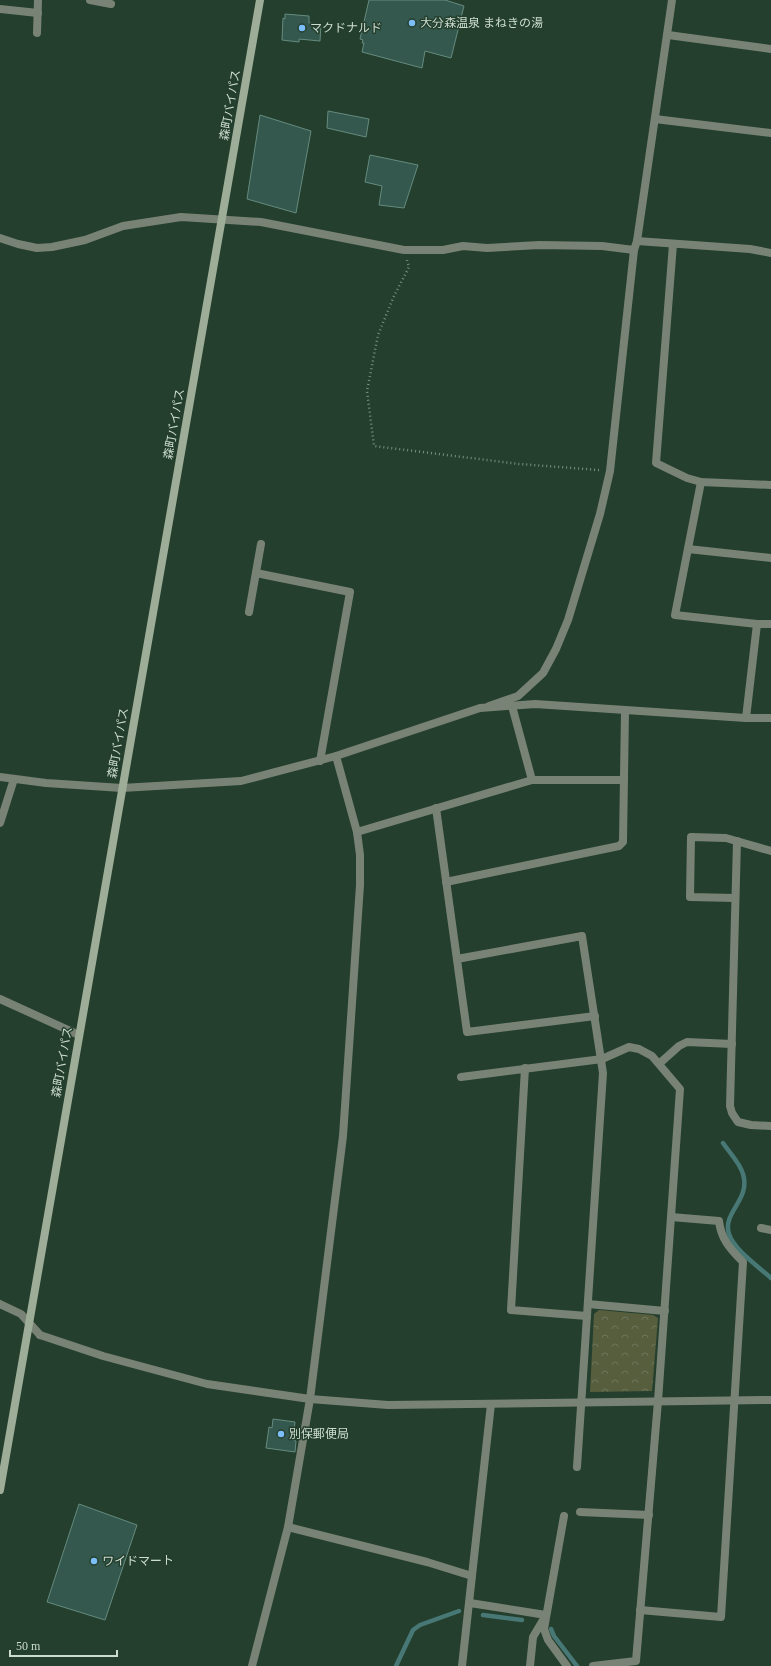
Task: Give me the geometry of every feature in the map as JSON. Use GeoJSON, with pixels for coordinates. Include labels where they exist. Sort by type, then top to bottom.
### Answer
{"type":"FeatureCollection","features":[{"type":"Feature","properties":{"kind":"main road","name":"森町バイパス"},"geometry":{"type":"LineString","coordinates":[[0,1490],[260,0]]}},
{"type":"Feature","properties":{"kind":"street"},"geometry":{"type":"LineString","coordinates":[[37,33],[38,0]]}},
{"type":"Feature","properties":{"kind":"street"},"geometry":{"type":"LineString","coordinates":[[90,0],[111,4]]}},
{"type":"Feature","properties":{"kind":"street"},"geometry":{"type":"LineString","coordinates":[[0,777],[46,783],[122,788],[241,780],[336,756],[518,696],[543,673],[570,613],[600,514],[610,471],[634,250],[637,241],[672,0]]}},
{"type":"Feature","properties":{"kind":"street"},"geometry":{"type":"LineString","coordinates":[[0,10],[38,13]]}},
{"type":"Feature","properties":{"kind":"street"},"geometry":{"type":"LineString","coordinates":[[668,35],[771,49]]}},
{"type":"Feature","properties":{"kind":"street"},"geometry":{"type":"LineString","coordinates":[[655,119],[771,133]]}},
{"type":"Feature","properties":{"kind":"street"},"geometry":{"type":"LineString","coordinates":[[0,238],[37,248],[85,240],[123,226],[182,217],[221,221],[261,222],[404,250],[539,245],[602,246],[634,250]]}},
{"type":"Feature","properties":{"kind":"street"},"geometry":{"type":"LineString","coordinates":[[637,241],[750,249],[771,253]]}},
{"type":"Feature","properties":{"kind":"street"},"geometry":{"type":"LineString","coordinates":[[673,244],[656,463],[687,478],[701,482],[771,485]]}},
{"type":"Feature","properties":{"kind":"street"},"geometry":{"type":"LineString","coordinates":[[701,482],[676,615],[757,624],[771,624]]}},
{"type":"Feature","properties":{"kind":"street"},"geometry":{"type":"LineString","coordinates":[[249,612],[261,544]]}},
{"type":"Feature","properties":{"kind":"street"},"geometry":{"type":"LineString","coordinates":[[688,549],[771,558]]}},
{"type":"Feature","properties":{"kind":"street"},"geometry":{"type":"LineString","coordinates":[[256,573],[350,592],[320,760]]}},
{"type":"Feature","properties":{"kind":"street"},"geometry":{"type":"LineString","coordinates":[[746,718],[757,624]]}},
{"type":"Feature","properties":{"kind":"street"},"geometry":{"type":"LineString","coordinates":[[480,708],[535,704],[625,711],[771,718]]}},
{"type":"Feature","properties":{"kind":"street"},"geometry":{"type":"LineString","coordinates":[[512,706],[532,780]]}},
{"type":"Feature","properties":{"kind":"street"},"geometry":{"type":"LineString","coordinates":[[446,882],[619,846],[623,842],[625,711]]}},
{"type":"Feature","properties":{"kind":"street"},"geometry":{"type":"LineString","coordinates":[[252,1666],[288,1527],[310,1399],[342,1136],[360,885],[360,856],[357,832],[336,756]]}},
{"type":"Feature","properties":{"kind":"street"},"geometry":{"type":"LineString","coordinates":[[0,823],[14,779]]}},
{"type":"Feature","properties":{"kind":"street"},"geometry":{"type":"LineString","coordinates":[[357,832],[532,780],[624,780]]}},
{"type":"Feature","properties":{"kind":"street"},"geometry":{"type":"LineString","coordinates":[[436,808],[467,1032],[595,1016]]}},
{"type":"Feature","properties":{"kind":"street"},"geometry":{"type":"LineString","coordinates":[[735,898],[690,897],[691,837],[726,838],[771,851]]}},
{"type":"Feature","properties":{"kind":"street"},"geometry":{"type":"LineString","coordinates":[[737,841],[732,1044],[732,1113],[738,1122],[743,1124],[771,1126]]}},
{"type":"Feature","properties":{"kind":"street"},"geometry":{"type":"LineString","coordinates":[[457,959],[582,936],[603,1072],[577,1467]]}},
{"type":"Feature","properties":{"kind":"street"},"geometry":{"type":"LineString","coordinates":[[0,999],[79,1035]]}},
{"type":"Feature","properties":{"kind":"street"},"geometry":{"type":"LineString","coordinates":[[660,1064],[679,1046],[687,1042],[732,1044]]}},
{"type":"Feature","properties":{"kind":"street"},"geometry":{"type":"LineString","coordinates":[[461,1076],[602,1059],[629,1047],[638,1049],[652,1056],[680,1088],[665,1311],[636,1661],[593,1666]]}},
{"type":"Feature","properties":{"kind":"street"},"geometry":{"type":"LineString","coordinates":[[525,1068],[511,1310],[587,1316]]}},
{"type":"Feature","properties":{"kind":"street"},"geometry":{"type":"LineString","coordinates":[[640,1610],[721,1617],[733,1401],[743,1262],[730,1249],[724,1240],[720,1231],[720,1221],[671,1217]]}},
{"type":"Feature","properties":{"kind":"street"},"geometry":{"type":"LineString","coordinates":[[761,1228],[771,1230]]}},
{"type":"Feature","properties":{"kind":"street"},"geometry":{"type":"LineString","coordinates":[[0,1304],[20,1314],[40,1335],[103,1356],[207,1384],[310,1399],[388,1405],[771,1400]]}},
{"type":"Feature","properties":{"kind":"street"},"geometry":{"type":"LineString","coordinates":[[588,1304],[665,1311]]}},
{"type":"Feature","properties":{"kind":"street"},"geometry":{"type":"LineString","coordinates":[[462,1666],[491,1404]]}},
{"type":"Feature","properties":{"kind":"street"},"geometry":{"type":"LineString","coordinates":[[580,1512],[649,1515]]}},
{"type":"Feature","properties":{"kind":"street"},"geometry":{"type":"LineString","coordinates":[[564,1516],[544,1633],[567,1666]]}},
{"type":"Feature","properties":{"kind":"street"},"geometry":{"type":"LineString","coordinates":[[288,1527],[427,1562],[472,1576]]}},
{"type":"Feature","properties":{"kind":"street"},"geometry":{"type":"LineString","coordinates":[[470,1603],[546,1616]]}},
{"type":"Feature","properties":{"kind":"street"},"geometry":{"type":"LineString","coordinates":[[530,1666],[533,1638],[546,1616]]}},
{"type":"Feature","properties":{"kind":"path"},"geometry":{"type":"LineString","coordinates":[[404,250],[409,267],[394,296],[378,335],[367,391],[374,446],[518,464],[610,471]]}},
{"type":"Feature","properties":{"kind":"green space"},"geometry":{"type":"Polygon","coordinates":[[[599,1310],[653,1315],[658,1318],[652,1391],[590,1392],[594,1314],[599,1310]]]}},
{"type":"Feature","properties":{"kind":"building","name":"大分森温泉 まねきの湯"},"geometry":{"type":"Polygon","coordinates":[[[369,0],[445,0],[464,6],[451,58],[425,51],[422,68],[362,52],[364,43],[362,43],[363,40],[360,39],[369,0]]]}},
{"type":"Feature","properties":{"kind":"building","name":"マクドナルド"},"geometry":{"type":"Polygon","coordinates":[[[285,14],[309,16],[309,23],[321,24],[320,41],[299,39],[299,42],[282,40],[283,18],[285,19],[285,14]]]}},
{"type":"Feature","properties":{"kind":"building"},"geometry":{"type":"Polygon","coordinates":[[[328,111],[369,119],[366,137],[327,128],[328,111]]]}},
{"type":"Feature","properties":{"kind":"building"},"geometry":{"type":"Polygon","coordinates":[[[260,115],[311,131],[296,213],[247,199],[260,115]]]}},
{"type":"Feature","properties":{"kind":"building"},"geometry":{"type":"Polygon","coordinates":[[[370,155],[418,165],[404,208],[379,205],[382,186],[365,182],[370,155]]]}},
{"type":"Feature","properties":{"kind":"building","name":"別保郵便局"},"geometry":{"type":"Polygon","coordinates":[[[273,1419],[295,1422],[293,1440],[296,1441],[295,1452],[266,1448],[269,1427],[272,1428],[273,1419]]]}},
{"type":"Feature","properties":{"kind":"building"},"geometry":{"type":"Polygon","coordinates":[[[79,1504],[137,1525],[105,1620],[47,1602],[79,1504]]]}},
{"type":"Feature","properties":{"kind":"waterway"},"geometry":{"type":"LineString","coordinates":[[723,1143],[739,1166],[743,1174],[744,1183],[740,1199],[729,1219],[729,1234],[741,1252],[771,1278]]}},
{"type":"Feature","properties":{"kind":"waterway"},"geometry":{"type":"LineString","coordinates":[[396,1666],[413,1630],[420,1625],[459,1611]]}},
{"type":"Feature","properties":{"kind":"waterway"},"geometry":{"type":"LineString","coordinates":[[483,1615],[522,1620]]}},
{"type":"Feature","properties":{"kind":"waterway"},"geometry":{"type":"LineString","coordinates":[[551,1629],[554,1636],[577,1666]]}},
{"type":"Feature","properties":{"kind":"place","name":"大分森温泉 まねきの湯"},"geometry":{"type":"Point","coordinates":[412,23]}},
{"type":"Feature","properties":{"kind":"place","name":"マクドナルド"},"geometry":{"type":"Point","coordinates":[302,28]}},
{"type":"Feature","properties":{"kind":"place","name":"別保郵便局"},"geometry":{"type":"Point","coordinates":[281,1434]}},
{"type":"Feature","properties":{"kind":"place","name":"ワイドマート"},"geometry":{"type":"Point","coordinates":[94,1561]}}]}
